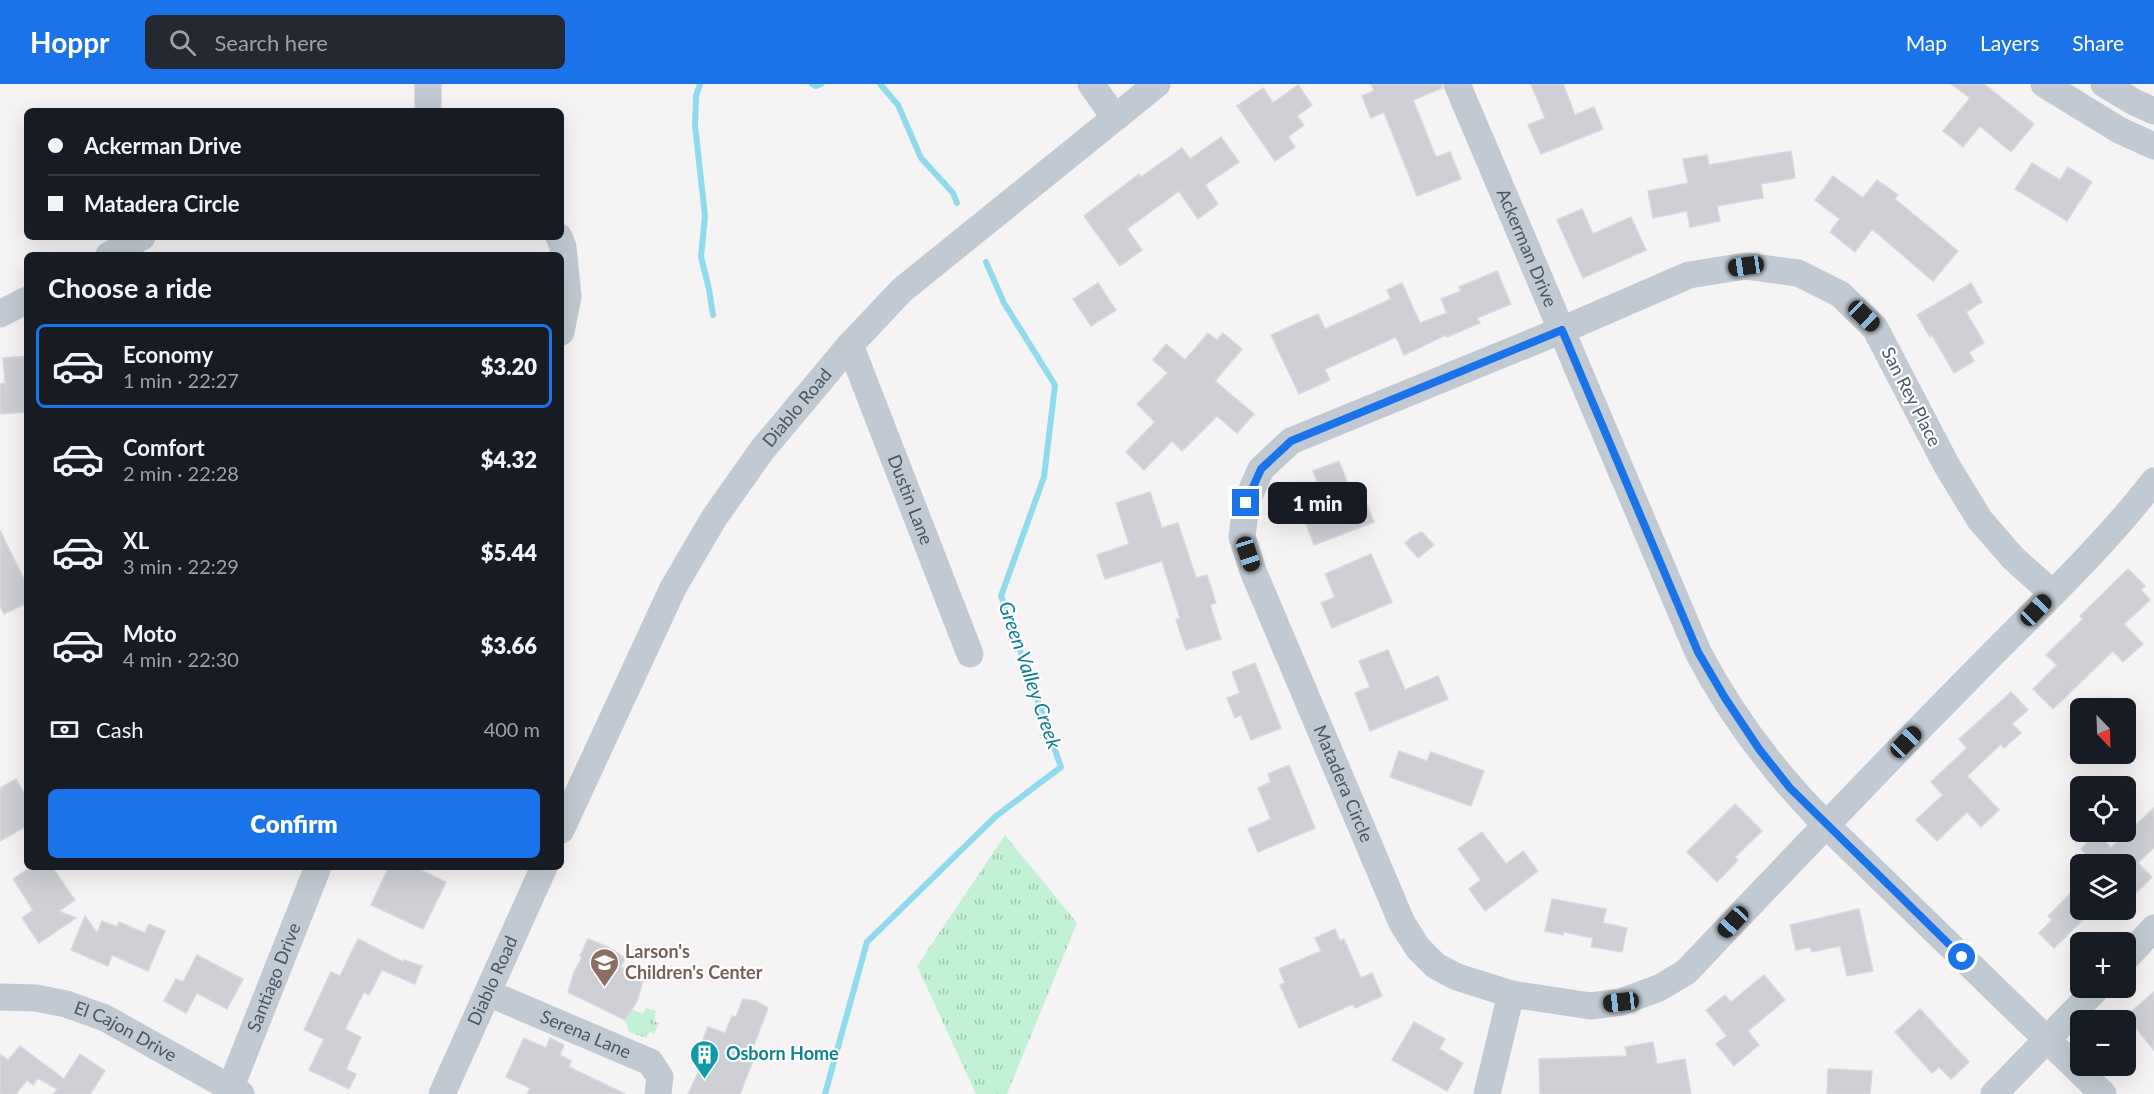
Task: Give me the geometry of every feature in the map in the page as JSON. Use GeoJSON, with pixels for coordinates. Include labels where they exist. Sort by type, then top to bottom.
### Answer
{"type":"FeatureCollection","features":[{"type":"Feature","properties":{"kind":"street"},"geometry":{"type":"LineString","coordinates":[[428,84],[428,108]]}},
{"type":"Feature","properties":{"kind":"street"},"geometry":{"type":"LineString","coordinates":[[1091,84],[1115,118]]}},
{"type":"Feature","properties":{"kind":"street","name":"Diablo Road"},"geometry":{"type":"LineString","coordinates":[[564,824],[673,588],[714,518],[762,450],[850,345],[902,290],[1157,84]]}},
{"type":"Feature","properties":{"kind":"street","name":"Ackerman Drive"},"geometry":{"type":"LineString","coordinates":[[1457,84],[1698,652],[1713,681],[1759,749],[1825,824],[2103,1094]]}},
{"type":"Feature","properties":{"kind":"street"},"geometry":{"type":"LineString","coordinates":[[2044,84],[2119,130],[2154,146]]}},
{"type":"Feature","properties":{"kind":"street"},"geometry":{"type":"LineString","coordinates":[[2104,84],[2154,111]]}},
{"type":"Feature","properties":{"kind":"street"},"geometry":{"type":"LineString","coordinates":[[114,252],[136,240]]}},
{"type":"Feature","properties":{"kind":"street"},"geometry":{"type":"LineString","coordinates":[[564,257],[568,296],[564,317]]}},
{"type":"Feature","properties":{"kind":"street","name":"San Rey Place"},"geometry":{"type":"LineString","coordinates":[[1562,330],[1689,274],[1746,266],[1798,273],[1840,294],[1875,328],[1947,466],[1980,520],[2013,558],[2052,593]]}},
{"type":"Feature","properties":{"kind":"street"},"geometry":{"type":"LineString","coordinates":[[0,314],[24,302]]}},
{"type":"Feature","properties":{"kind":"street","name":"Matadera Circle"},"geometry":{"type":"LineString","coordinates":[[1562,330],[1291,441],[1261,469],[1246,503],[1242,537],[1253,571],[1402,923],[1418,948],[1436,966],[1457,976],[1512,994],[1591,1006],[1621,1002],[1659,988],[1686,972],[1825,824],[2052,593],[2133,508],[2154,481]]}},
{"type":"Feature","properties":{"kind":"street","name":"Dustin Lane"},"geometry":{"type":"LineString","coordinates":[[850,345],[970,654]]}},
{"type":"Feature","properties":{"kind":"street","name":"Santiago Drive"},"geometry":{"type":"LineString","coordinates":[[235,1091],[317,870]]}},
{"type":"Feature","properties":{"kind":"street","name":"Diablo Road"},"geometry":{"type":"LineString","coordinates":[[442,1094],[543,870]]}},
{"type":"Feature","properties":{"kind":"street"},"geometry":{"type":"LineString","coordinates":[[2136,947],[2154,928]]}},
{"type":"Feature","properties":{"kind":"street","name":"Serena Lane"},"geometry":{"type":"LineString","coordinates":[[488,993],[650,1062],[660,1077],[658,1094]]}},
{"type":"Feature","properties":{"kind":"street"},"geometry":{"type":"LineString","coordinates":[[1487,1094],[1512,994]]}},
{"type":"Feature","properties":{"kind":"street","name":"El Cajon Drive"},"geometry":{"type":"LineString","coordinates":[[0,996],[36,998],[66,1004],[105,1018],[235,1091]]}},
{"type":"Feature","properties":{"kind":"street"},"geometry":{"type":"LineString","coordinates":[[1995,1094],[2088,998]]}},
{"type":"Feature","properties":{"kind":"green space"},"geometry":{"type":"Polygon","coordinates":[[[1005,835],[1077,923],[1007,1094],[976,1094],[917,966],[1005,835]]]}},
{"type":"Feature","properties":{"kind":"green space"},"geometry":{"type":"Polygon","coordinates":[[[646,1008],[656,1011],[654,1021],[659,1023],[654,1034],[650,1032],[646,1038],[629,1032],[625,1020],[631,1009],[643,1014],[646,1008]]]}},
{"type":"Feature","properties":{"kind":"building"},"geometry":{"type":"Polygon","coordinates":[[[1371,84],[1442,84],[1442,88],[1413,100],[1436,157],[1450,152],[1461,179],[1417,196],[1384,112],[1371,118],[1362,96],[1374,91],[1371,84]]]}},
{"type":"Feature","properties":{"kind":"building"},"geometry":{"type":"Polygon","coordinates":[[[1531,84],[1563,84],[1575,115],[1594,107],[1603,129],[1541,154],[1528,125],[1545,118],[1531,84]]]}},
{"type":"Feature","properties":{"kind":"building"},"geometry":{"type":"Polygon","coordinates":[[[1951,84],[1984,84],[2034,124],[2011,152],[1980,126],[1963,147],[1943,131],[1970,98],[1951,84]]]}},
{"type":"Feature","properties":{"kind":"building"},"geometry":{"type":"Polygon","coordinates":[[[1298,85],[1312,105],[1297,116],[1304,125],[1288,137],[1295,147],[1275,161],[1237,106],[1263,88],[1273,103],[1298,85]]]}},
{"type":"Feature","properties":{"kind":"building"},"geometry":{"type":"Polygon","coordinates":[[[1221,137],[1239,162],[1205,185],[1218,204],[1198,219],[1179,191],[1127,229],[1142,250],[1120,266],[1084,216],[1139,174],[1141,177],[1182,148],[1190,159],[1221,137]]]}},
{"type":"Feature","properties":{"kind":"building"},"geometry":{"type":"Polygon","coordinates":[[[1791,151],[1795,178],[1761,184],[1763,198],[1717,206],[1720,221],[1690,227],[1687,211],[1653,218],[1648,191],[1688,183],[1683,159],[1707,155],[1709,165],[1791,151]]]}},
{"type":"Feature","properties":{"kind":"building"},"geometry":{"type":"Polygon","coordinates":[[[2032,163],[2060,180],[2068,167],[2092,182],[2067,221],[2015,189],[2032,163]]]}},
{"type":"Feature","properties":{"kind":"building"},"geometry":{"type":"Polygon","coordinates":[[[1833,176],[1863,198],[1877,180],[1898,195],[1895,199],[1958,251],[1933,281],[1872,229],[1855,252],[1830,232],[1840,219],[1815,200],[1833,176]]]}},
{"type":"Feature","properties":{"kind":"building"},"geometry":{"type":"Polygon","coordinates":[[[1582,209],[1593,234],[1631,217],[1646,250],[1583,278],[1557,220],[1582,209]]]}},
{"type":"Feature","properties":{"kind":"building"},"geometry":{"type":"Polygon","coordinates":[[[1497,271],[1511,304],[1477,318],[1480,323],[1447,337],[1446,335],[1404,355],[1396,337],[1325,369],[1330,380],[1299,394],[1271,335],[1318,314],[1325,329],[1391,299],[1387,290],[1402,283],[1420,323],[1447,313],[1441,299],[1461,291],[1459,287],[1497,271]]]}},
{"type":"Feature","properties":{"kind":"building"},"geometry":{"type":"Polygon","coordinates":[[[1098,283],[1116,310],[1091,326],[1073,299],[1098,283]]]}},
{"type":"Feature","properties":{"kind":"building"},"geometry":{"type":"Polygon","coordinates":[[[1971,283],[1982,302],[1966,312],[1984,343],[1969,352],[1974,361],[1954,373],[1932,335],[1930,337],[1917,315],[1971,283]]]}},
{"type":"Feature","properties":{"kind":"building"},"geometry":{"type":"Polygon","coordinates":[[[1208,333],[1217,340],[1223,333],[1242,349],[1215,381],[1254,414],[1237,433],[1217,416],[1182,451],[1172,441],[1144,470],[1126,452],[1155,422],[1137,404],[1168,373],[1153,360],[1166,344],[1185,360],[1208,333]]]}},
{"type":"Feature","properties":{"kind":"building"},"geometry":{"type":"Polygon","coordinates":[[[24,356],[24,412],[0,414],[0,384],[5,383],[3,358],[24,356]]]}},
{"type":"Feature","properties":{"kind":"building"},"geometry":{"type":"Polygon","coordinates":[[[1339,461],[1354,499],[1363,496],[1374,522],[1314,545],[1303,515],[1311,512],[1302,489],[1317,482],[1313,471],[1339,461]]]}},
{"type":"Feature","properties":{"kind":"building"},"geometry":{"type":"Polygon","coordinates":[[[1150,492],[1162,528],[1178,523],[1196,578],[1207,575],[1216,603],[1210,605],[1221,639],[1186,650],[1176,620],[1180,618],[1162,561],[1105,579],[1097,555],[1129,544],[1116,503],[1150,492]]]}},
{"type":"Feature","properties":{"kind":"building"},"geometry":{"type":"Polygon","coordinates":[[[0,530],[24,580],[24,604],[4,614],[0,606],[0,530]]]}},
{"type":"Feature","properties":{"kind":"building"},"geometry":{"type":"Polygon","coordinates":[[[1422,532],[1434,545],[1418,558],[1405,543],[1422,532]]]}},
{"type":"Feature","properties":{"kind":"building"},"geometry":{"type":"Polygon","coordinates":[[[1371,554],[1392,602],[1332,628],[1321,603],[1335,597],[1325,574],[1371,554]]]}},
{"type":"Feature","properties":{"kind":"building"},"geometry":{"type":"Polygon","coordinates":[[[2128,569],[2145,586],[2141,590],[2150,600],[2124,624],[2143,644],[2123,662],[2113,651],[2053,709],[2033,689],[2057,665],[2046,655],[2083,619],[2080,616],[2128,569]]]}},
{"type":"Feature","properties":{"kind":"building"},"geometry":{"type":"Polygon","coordinates":[[[1388,650],[1405,690],[1438,676],[1448,699],[1370,731],[1355,693],[1370,687],[1359,661],[1388,650]]]}},
{"type":"Feature","properties":{"kind":"building"},"geometry":{"type":"Polygon","coordinates":[[[1255,663],[1281,728],[1251,740],[1241,715],[1235,718],[1227,698],[1240,693],[1232,672],[1255,663]]]}},
{"type":"Feature","properties":{"kind":"building"},"geometry":{"type":"Polygon","coordinates":[[[2011,692],[2028,710],[2012,724],[2021,733],[2004,748],[2001,744],[1967,776],[1999,810],[1981,827],[1967,812],[1937,841],[1916,820],[1943,795],[1931,782],[1967,748],[1959,739],[2011,692]]]}},
{"type":"Feature","properties":{"kind":"building"},"geometry":{"type":"Polygon","coordinates":[[[1399,751],[1427,761],[1431,752],[1484,771],[1471,806],[1390,777],[1399,751]]]}},
{"type":"Feature","properties":{"kind":"building"},"geometry":{"type":"Polygon","coordinates":[[[1289,765],[1315,828],[1258,852],[1248,829],[1271,819],[1258,788],[1271,782],[1268,774],[1289,765]]]}},
{"type":"Feature","properties":{"kind":"building"},"geometry":{"type":"Polygon","coordinates":[[[16,779],[24,793],[24,828],[0,841],[0,788],[16,779]]]}},
{"type":"Feature","properties":{"kind":"building"},"geometry":{"type":"Polygon","coordinates":[[[1735,804],[1762,831],[1735,857],[1738,860],[1717,882],[1687,852],[1735,804]]]}},
{"type":"Feature","properties":{"kind":"building"},"geometry":{"type":"Polygon","coordinates":[[[2154,808],[2154,848],[2138,863],[2152,877],[2136,893],[2136,854],[2086,854],[2081,849],[2088,842],[2105,842],[2111,848],[2117,842],[2136,842],[2136,825],[2154,808]]]}},
{"type":"Feature","properties":{"kind":"building"},"geometry":{"type":"Polygon","coordinates":[[[1482,832],[1506,864],[1523,851],[1538,871],[1485,911],[1469,889],[1481,880],[1458,849],[1482,832]]]}},
{"type":"Feature","properties":{"kind":"building"},"geometry":{"type":"Polygon","coordinates":[[[26,870],[54,870],[75,900],[59,911],[76,918],[39,943],[22,918],[33,910],[13,879],[26,870]]]}},
{"type":"Feature","properties":{"kind":"building"},"geometry":{"type":"Polygon","coordinates":[[[388,870],[420,870],[446,882],[423,929],[371,905],[388,870]]]}},
{"type":"Feature","properties":{"kind":"building"},"geometry":{"type":"Polygon","coordinates":[[[2070,894],[2070,920],[2083,920],[2054,948],[2039,933],[2052,920],[2048,916],[2070,894]]]}},
{"type":"Feature","properties":{"kind":"building"},"geometry":{"type":"Polygon","coordinates":[[[1552,899],[1606,909],[1603,923],[1627,928],[1622,952],[1591,947],[1593,938],[1545,931],[1552,899]]]}},
{"type":"Feature","properties":{"kind":"building"},"geometry":{"type":"Polygon","coordinates":[[[1859,909],[1873,971],[1847,976],[1840,946],[1812,952],[1810,947],[1796,950],[1790,925],[1859,909]]]}},
{"type":"Feature","properties":{"kind":"building"},"geometry":{"type":"Polygon","coordinates":[[[85,916],[97,933],[102,921],[117,927],[119,922],[145,933],[149,924],[165,931],[148,971],[112,955],[108,966],[71,950],[85,916]]]}},
{"type":"Feature","properties":{"kind":"building"},"geometry":{"type":"Polygon","coordinates":[[[1335,929],[1340,941],[1344,939],[1361,978],[1372,973],[1382,996],[1355,1008],[1353,1004],[1299,1028],[1280,985],[1285,983],[1279,969],[1321,951],[1315,938],[1335,929]]]}},
{"type":"Feature","properties":{"kind":"building"},"geometry":{"type":"Polygon","coordinates":[[[358,939],[403,962],[404,960],[422,966],[415,984],[382,970],[369,995],[364,992],[345,1029],[361,1037],[346,1069],[356,1074],[349,1089],[309,1070],[324,1039],[304,1030],[331,972],[340,976],[358,939]]]}},
{"type":"Feature","properties":{"kind":"building"},"geometry":{"type":"Polygon","coordinates":[[[588,939],[608,947],[625,958],[621,967],[628,970],[627,973],[643,981],[637,1001],[625,1020],[568,992],[588,939]]]}},
{"type":"Feature","properties":{"kind":"building"},"geometry":{"type":"Polygon","coordinates":[[[197,955],[243,979],[227,1009],[197,993],[186,1013],[164,1001],[176,979],[183,982],[197,955]]]}},
{"type":"Feature","properties":{"kind":"building"},"geometry":{"type":"Polygon","coordinates":[[[1764,975],[1785,1000],[1748,1031],[1759,1045],[1734,1066],[1716,1044],[1727,1036],[1706,1010],[1725,995],[1731,1002],[1764,975]]]}},
{"type":"Feature","properties":{"kind":"building"},"geometry":{"type":"Polygon","coordinates":[[[2154,992],[2154,1050],[2136,1028],[2136,1010],[2133,1010],[2154,992]]]}},
{"type":"Feature","properties":{"kind":"building"},"geometry":{"type":"Polygon","coordinates":[[[743,999],[756,1001],[768,1008],[753,1048],[757,1050],[740,1094],[688,1094],[709,1050],[700,1047],[708,1027],[725,1033],[732,1016],[736,1017],[743,999]]]}},
{"type":"Feature","properties":{"kind":"building"},"geometry":{"type":"Polygon","coordinates":[[[1920,1009],[1969,1062],[1951,1079],[1939,1067],[1932,1073],[1895,1032],[1920,1009]]]}},
{"type":"Feature","properties":{"kind":"building"},"geometry":{"type":"Polygon","coordinates":[[[1414,1022],[1445,1039],[1439,1049],[1463,1063],[1447,1091],[1392,1060],[1414,1022]]]}},
{"type":"Feature","properties":{"kind":"building"},"geometry":{"type":"Polygon","coordinates":[[[524,1038],[546,1048],[550,1038],[564,1045],[560,1055],[571,1061],[569,1067],[625,1094],[527,1094],[530,1088],[506,1077],[524,1038]]]}},
{"type":"Feature","properties":{"kind":"building"},"geometry":{"type":"Polygon","coordinates":[[[1653,1042],[1657,1064],[1685,1059],[1691,1094],[1540,1094],[1539,1059],[1627,1056],[1625,1047],[1653,1042]]]}},
{"type":"Feature","properties":{"kind":"building"},"geometry":{"type":"Polygon","coordinates":[[[20,1046],[64,1079],[80,1054],[105,1071],[90,1094],[54,1094],[57,1089],[38,1078],[33,1085],[27,1080],[16,1094],[0,1094],[0,1054],[8,1060],[20,1046]]]}},
{"type":"Feature","properties":{"kind":"building"},"geometry":{"type":"Polygon","coordinates":[[[1828,1069],[1872,1071],[1870,1094],[1827,1094],[1828,1069]]]}},
{"type":"Feature","properties":{"kind":"waterway"},"geometry":{"type":"LineString","coordinates":[[700,84],[696,96],[695,125],[705,216],[701,257],[713,315]]}},
{"type":"Feature","properties":{"kind":"waterway","name":"Green Valley Creek"},"geometry":{"type":"LineString","coordinates":[[812,84],[816,86],[821,84]]}},
{"type":"Feature","properties":{"kind":"waterway","name":"Green Valley Creek"},"geometry":{"type":"LineString","coordinates":[[880,84],[898,105],[921,158],[953,193],[957,203]]}},
{"type":"Feature","properties":{"kind":"waterway","name":"Green Valley Creek"},"geometry":{"type":"LineString","coordinates":[[825,1094],[867,942],[995,817],[1061,767],[1001,596],[1044,477],[1055,385],[1004,303],[986,262]]}},
{"type":"Feature","properties":{"kind":"place","name":"Larson's Children's Center"},"geometry":{"type":"Point","coordinates":[604,988]}},
{"type":"Feature","properties":{"kind":"place","name":"Osborn Home"},"geometry":{"type":"Point","coordinates":[705,1080]}},
{"type":"Feature","properties":{"kind":"route"},"geometry":{"type":"LineString","coordinates":[[1246,503],[1261,469],[1291,441],[1562,330],[1698,652],[1713,681],[1759,749],[1790,788],[1962,957]]}}]}
